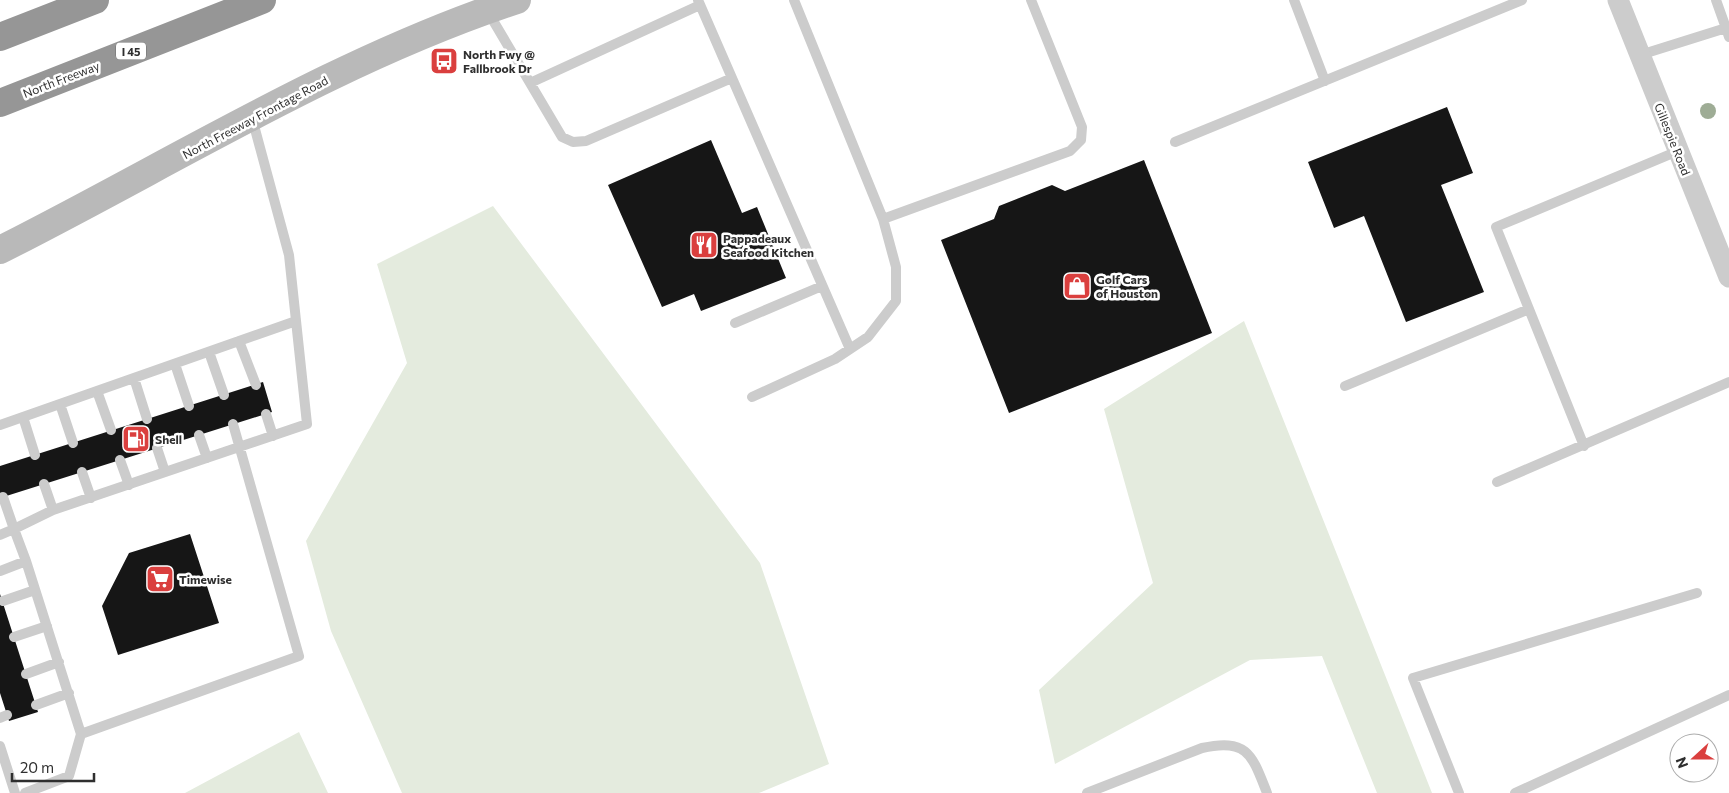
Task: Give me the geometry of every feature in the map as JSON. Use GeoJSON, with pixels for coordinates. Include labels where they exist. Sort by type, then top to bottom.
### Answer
{"type":"FeatureCollection","features":[{"type":"Feature","properties":{"kind":"highway"},"geometry":{"type":"LineString","coordinates":[[0,37],[95,0]]}},
{"type":"Feature","properties":{"kind":"highway","name":"North Freeway"},"geometry":{"type":"LineString","coordinates":[[0,103],[262,0]]}},
{"type":"Feature","properties":{"kind":"main road","name":"North Freeway Frontage Road"},"geometry":{"type":"LineString","coordinates":[[0,250],[252,117],[395,46],[518,0]]}},
{"type":"Feature","properties":{"kind":"street","name":"Gillespie Road"},"geometry":{"type":"LineString","coordinates":[[1618,0],[1729,277]]}},
{"type":"Feature","properties":{"kind":"lane"},"geometry":{"type":"LineString","coordinates":[[752,396],[835,359],[868,337],[896,301],[896,267],[883,220],[794,0]]}},
{"type":"Feature","properties":{"kind":"lane"},"geometry":{"type":"LineString","coordinates":[[883,220],[1070,151],[1081,140],[1082,127],[1031,0]]}},
{"type":"Feature","properties":{"kind":"lane"},"geometry":{"type":"LineString","coordinates":[[1294,0],[1325,80]]}},
{"type":"Feature","properties":{"kind":"lane"},"geometry":{"type":"LineString","coordinates":[[1175,142],[1522,0]]}},
{"type":"Feature","properties":{"kind":"lane"},"geometry":{"type":"LineString","coordinates":[[1640,56],[1728,33],[1716,0]]}},
{"type":"Feature","properties":{"kind":"lane"},"geometry":{"type":"LineString","coordinates":[[530,83],[699,3],[850,349]]}},
{"type":"Feature","properties":{"kind":"lane"},"geometry":{"type":"LineString","coordinates":[[487,10],[562,137],[573,142],[586,141],[732,78]]}},
{"type":"Feature","properties":{"kind":"lane"},"geometry":{"type":"LineString","coordinates":[[0,535],[53,510],[307,424],[289,255],[252,117]]}},
{"type":"Feature","properties":{"kind":"lane"},"geometry":{"type":"LineString","coordinates":[[1584,446],[1496,227],[1678,151]]}},
{"type":"Feature","properties":{"kind":"lane"},"geometry":{"type":"LineString","coordinates":[[734,323],[822,286]]}},
{"type":"Feature","properties":{"kind":"lane"},"geometry":{"type":"LineString","coordinates":[[1345,386],[1529,309]]}},
{"type":"Feature","properties":{"kind":"lane"},"geometry":{"type":"LineString","coordinates":[[0,425],[296,321]]}},
{"type":"Feature","properties":{"kind":"lane"},"geometry":{"type":"LineString","coordinates":[[239,341],[256,385]]}},
{"type":"Feature","properties":{"kind":"lane"},"geometry":{"type":"LineString","coordinates":[[208,352],[224,395]]}},
{"type":"Feature","properties":{"kind":"lane"},"geometry":{"type":"LineString","coordinates":[[175,364],[190,406]]}},
{"type":"Feature","properties":{"kind":"lane"},"geometry":{"type":"LineString","coordinates":[[134,378],[147,419]]}},
{"type":"Feature","properties":{"kind":"lane"},"geometry":{"type":"LineString","coordinates":[[1497,482],[1729,382]]}},
{"type":"Feature","properties":{"kind":"lane"},"geometry":{"type":"LineString","coordinates":[[97,391],[111,430]]}},
{"type":"Feature","properties":{"kind":"lane"},"geometry":{"type":"LineString","coordinates":[[60,404],[73,443]]}},
{"type":"Feature","properties":{"kind":"lane"},"geometry":{"type":"LineString","coordinates":[[266,414],[273,436]]}},
{"type":"Feature","properties":{"kind":"lane"},"geometry":{"type":"LineString","coordinates":[[22,417],[35,455]]}},
{"type":"Feature","properties":{"kind":"lane"},"geometry":{"type":"LineString","coordinates":[[81,734],[299,656],[241,446],[233,424]]}},
{"type":"Feature","properties":{"kind":"lane"},"geometry":{"type":"LineString","coordinates":[[199,435],[207,458]]}},
{"type":"Feature","properties":{"kind":"lane"},"geometry":{"type":"LineString","coordinates":[[157,448],[165,472]]}},
{"type":"Feature","properties":{"kind":"lane"},"geometry":{"type":"LineString","coordinates":[[120,460],[129,485]]}},
{"type":"Feature","properties":{"kind":"lane"},"geometry":{"type":"LineString","coordinates":[[82,472],[91,498]]}},
{"type":"Feature","properties":{"kind":"lane"},"geometry":{"type":"LineString","coordinates":[[44,484],[53,510]]}},
{"type":"Feature","properties":{"kind":"lane"},"geometry":{"type":"LineString","coordinates":[[3,497],[26,561],[81,734],[69,776],[25,793]]}},
{"type":"Feature","properties":{"kind":"lane"},"geometry":{"type":"LineString","coordinates":[[0,571],[26,561]]}},
{"type":"Feature","properties":{"kind":"lane"},"geometry":{"type":"LineString","coordinates":[[3,601],[35,590]]}},
{"type":"Feature","properties":{"kind":"lane"},"geometry":{"type":"LineString","coordinates":[[1459,793],[1413,678],[1697,593]]}},
{"type":"Feature","properties":{"kind":"lane"},"geometry":{"type":"LineString","coordinates":[[14,637],[47,626]]}},
{"type":"Feature","properties":{"kind":"lane"},"geometry":{"type":"LineString","coordinates":[[26,674],[59,662]]}},
{"type":"Feature","properties":{"kind":"lane"},"geometry":{"type":"LineString","coordinates":[[36,705],[69,693]]}},
{"type":"Feature","properties":{"kind":"lane"},"geometry":{"type":"LineString","coordinates":[[1516,793],[1729,695]]}},
{"type":"Feature","properties":{"kind":"lane"},"geometry":{"type":"LineString","coordinates":[[1087,793],[1202,748],[1222,744],[1236,746],[1248,753],[1267,793]]}},
{"type":"Feature","properties":{"kind":"lane"},"geometry":{"type":"LineString","coordinates":[[0,746],[15,793]]}},
{"type":"Feature","properties":{"kind":"shaded area"},"geometry":{"type":"Polygon","coordinates":[[[493,206],[760,563],[829,764],[759,793],[402,793],[331,631],[306,541],[407,363],[377,264],[493,206]]]}},
{"type":"Feature","properties":{"kind":"shaded area"},"geometry":{"type":"Polygon","coordinates":[[[1244,321],[1432,793],[1377,793],[1322,656],[1250,660],[1055,764],[1039,690],[1153,583],[1104,409],[1244,321]]]}},
{"type":"Feature","properties":{"kind":"shaded area"},"geometry":{"type":"Polygon","coordinates":[[[299,732],[328,793],[185,793],[299,732]]]}},
{"type":"Feature","properties":{"kind":"building"},"geometry":{"type":"Polygon","coordinates":[[[1447,107],[1473,173],[1441,185],[1484,292],[1406,322],[1364,216],[1334,228],[1308,162],[1447,107]]]}},
{"type":"Feature","properties":{"kind":"building","name":"Pappadeaux Seafood Kitchen"},"geometry":{"type":"Polygon","coordinates":[[[711,140],[742,213],[757,207],[786,278],[701,311],[694,294],[662,307],[608,185],[711,140]]]}},
{"type":"Feature","properties":{"kind":"building","name":"Golf Cars of Houston"},"geometry":{"type":"Polygon","coordinates":[[[1144,160],[1212,333],[1009,413],[941,240],[994,219],[999,206],[1052,185],[1065,191],[1144,160]]]}},
{"type":"Feature","properties":{"kind":"building","name":"Shell"},"geometry":{"type":"Polygon","coordinates":[[[263,382],[272,412],[0,498],[0,466],[263,382]]]}},
{"type":"Feature","properties":{"kind":"building","name":"Timewise"},"geometry":{"type":"Polygon","coordinates":[[[190,534],[219,623],[118,655],[102,606],[129,553],[190,534]]]}},
{"type":"Feature","properties":{"kind":"building"},"geometry":{"type":"Polygon","coordinates":[[[0,594],[38,712],[9,721],[0,693],[0,594]]]}},
{"type":"Feature","properties":{"kind":"place","name":"North Fwy @ Fallbrook Dr"},"geometry":{"type":"Point","coordinates":[444,61]}},
{"type":"Feature","properties":{"kind":"place","name":"Pappadeaux Seafood Kitchen"},"geometry":{"type":"Point","coordinates":[704,245]}},
{"type":"Feature","properties":{"kind":"place","name":"Golf Cars of Houston"},"geometry":{"type":"Point","coordinates":[1077,286]}},
{"type":"Feature","properties":{"kind":"place","name":"Shell"},"geometry":{"type":"Point","coordinates":[136,439]}},
{"type":"Feature","properties":{"kind":"place","name":"Timewise"},"geometry":{"type":"Point","coordinates":[160,579]}}]}
